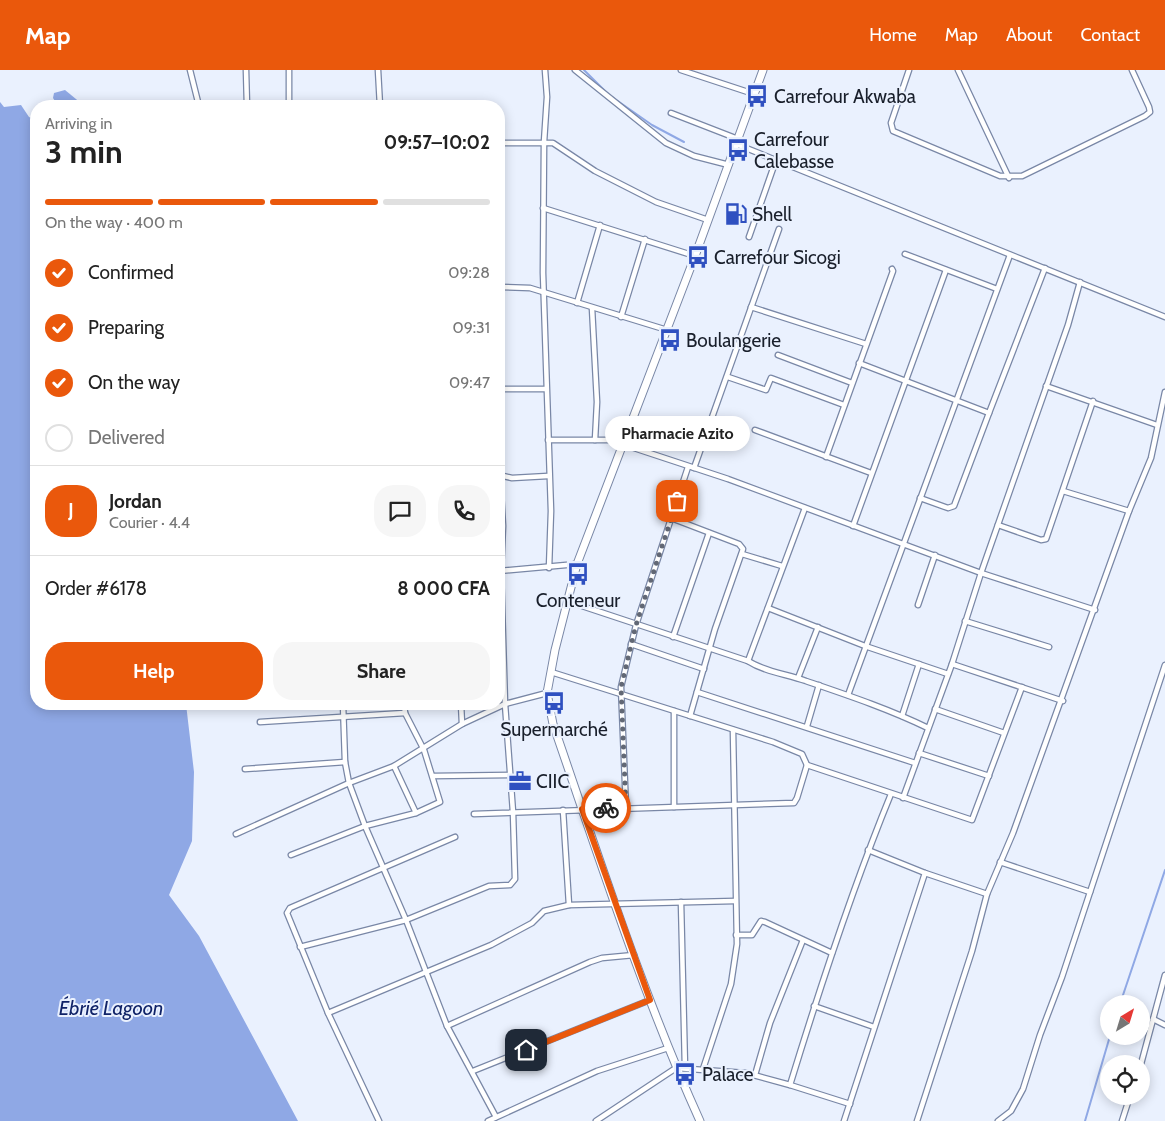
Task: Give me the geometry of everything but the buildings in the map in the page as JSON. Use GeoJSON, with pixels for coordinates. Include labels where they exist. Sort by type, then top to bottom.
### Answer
{"type":"FeatureCollection","features":[{"type":"Feature","properties":{"kind":"street"},"geometry":{"type":"LineString","coordinates":[[190,70],[198,100]]}},
{"type":"Feature","properties":{"kind":"street"},"geometry":{"type":"LineString","coordinates":[[246,70],[247,100]]}},
{"type":"Feature","properties":{"kind":"street"},"geometry":{"type":"LineString","coordinates":[[289,70],[290,100]]}},
{"type":"Feature","properties":{"kind":"street"},"geometry":{"type":"LineString","coordinates":[[378,70],[380,100]]}},
{"type":"Feature","properties":{"kind":"street"},"geometry":{"type":"LineString","coordinates":[[545,70],[547,97],[544,142],[543,293],[548,476],[551,511],[549,568]]}},
{"type":"Feature","properties":{"kind":"street"},"geometry":{"type":"LineString","coordinates":[[575,70],[666,143],[694,156],[729,165]]}},
{"type":"Feature","properties":{"kind":"street"},"geometry":{"type":"LineString","coordinates":[[681,70],[754,94]]}},
{"type":"Feature","properties":{"kind":"street"},"geometry":{"type":"LineString","coordinates":[[700,1121],[668,1048],[615,904],[553,724],[547,693],[566,601],[577,564],[695,256],[763,70]]}},
{"type":"Feature","properties":{"kind":"street"},"geometry":{"type":"LineString","coordinates":[[909,70],[891,123],[894,131],[1000,176],[1009,178],[1022,176],[1150,112],[1132,70]]}},
{"type":"Feature","properties":{"kind":"street"},"geometry":{"type":"LineString","coordinates":[[958,70],[1009,178]]}},
{"type":"Feature","properties":{"kind":"street"},"geometry":{"type":"LineString","coordinates":[[671,113],[776,160],[1165,317]]}},
{"type":"Feature","properties":{"kind":"street"},"geometry":{"type":"LineString","coordinates":[[505,143],[544,142],[564,148],[595,171],[656,202],[708,220]]}},
{"type":"Feature","properties":{"kind":"street"},"geometry":{"type":"LineString","coordinates":[[749,237],[776,160]]}},
{"type":"Feature","properties":{"kind":"street"},"geometry":{"type":"LineString","coordinates":[[543,208],[695,256]]}},
{"type":"Feature","properties":{"kind":"street"},"geometry":{"type":"LineString","coordinates":[[577,304],[600,225]]}},
{"type":"Feature","properties":{"kind":"street"},"geometry":{"type":"LineString","coordinates":[[694,468],[728,377],[779,229]]}},
{"type":"Feature","properties":{"kind":"street"},"geometry":{"type":"LineString","coordinates":[[621,317],[645,239]]}},
{"type":"Feature","properties":{"kind":"street"},"geometry":{"type":"LineString","coordinates":[[905,254],[997,289]]}},
{"type":"Feature","properties":{"kind":"street"},"geometry":{"type":"LineString","coordinates":[[848,696],[1010,255]]}},
{"type":"Feature","properties":{"kind":"street"},"geometry":{"type":"LineString","coordinates":[[920,498],[948,508],[954,506],[1045,268]]}},
{"type":"Feature","properties":{"kind":"street"},"geometry":{"type":"LineString","coordinates":[[826,457],[893,271],[892,269]]}},
{"type":"Feature","properties":{"kind":"street"},"geometry":{"type":"LineString","coordinates":[[853,526],[946,270]]}},
{"type":"Feature","properties":{"kind":"street"},"geometry":{"type":"LineString","coordinates":[[903,798],[952,664],[1080,282]]}},
{"type":"Feature","properties":{"kind":"street"},"geometry":{"type":"LineString","coordinates":[[505,287],[521,287],[667,330]]}},
{"type":"Feature","properties":{"kind":"street"},"geometry":{"type":"LineString","coordinates":[[751,307],[866,344]]}},
{"type":"Feature","properties":{"kind":"street"},"geometry":{"type":"LineString","coordinates":[[592,308],[597,402],[595,440]]}},
{"type":"Feature","properties":{"kind":"street"},"geometry":{"type":"LineString","coordinates":[[778,355],[852,383]]}},
{"type":"Feature","properties":{"kind":"street"},"geometry":{"type":"LineString","coordinates":[[859,363],[989,413]]}},
{"type":"Feature","properties":{"kind":"street"},"geometry":{"type":"LineString","coordinates":[[728,377],[766,390],[771,378],[844,405]]}},
{"type":"Feature","properties":{"kind":"street"},"geometry":{"type":"LineString","coordinates":[[1046,386],[1157,425]]}},
{"type":"Feature","properties":{"kind":"street"},"geometry":{"type":"LineString","coordinates":[[505,389],[546,389]]}},
{"type":"Feature","properties":{"kind":"street"},"geometry":{"type":"LineString","coordinates":[[917,1121],[972,951],[987,894],[1063,701],[1129,512],[1151,458],[1165,395]]}},
{"type":"Feature","properties":{"kind":"street"},"geometry":{"type":"LineString","coordinates":[[998,525],[1041,540],[1046,539],[1093,401]]}},
{"type":"Feature","properties":{"kind":"street"},"geometry":{"type":"LineString","coordinates":[[755,430],[871,473]]}},
{"type":"Feature","properties":{"kind":"street"},"geometry":{"type":"LineString","coordinates":[[548,440],[608,440],[622,444],[694,468],[981,573],[1095,610]]}},
{"type":"Feature","properties":{"kind":"street"},"geometry":{"type":"LineString","coordinates":[[626,808],[620,693],[636,625],[688,467]]}},
{"type":"Feature","properties":{"kind":"street"},"geometry":{"type":"LineString","coordinates":[[505,476],[512,478],[548,476]]}},
{"type":"Feature","properties":{"kind":"street"},"geometry":{"type":"LineString","coordinates":[[1063,491],[1129,512]]}},
{"type":"Feature","properties":{"kind":"street"},"geometry":{"type":"LineString","coordinates":[[748,661],[805,508]]}},
{"type":"Feature","properties":{"kind":"street"},"geometry":{"type":"LineString","coordinates":[[671,518],[739,544],[743,549],[690,716]]}},
{"type":"Feature","properties":{"kind":"street"},"geometry":{"type":"LineString","coordinates":[[673,637],[709,533]]}},
{"type":"Feature","properties":{"kind":"street"},"geometry":{"type":"LineString","coordinates":[[742,554],[782,566]]}},
{"type":"Feature","properties":{"kind":"street"},"geometry":{"type":"LineString","coordinates":[[918,605],[934,555]]}},
{"type":"Feature","properties":{"kind":"street"},"geometry":{"type":"LineString","coordinates":[[505,571],[577,564]]}},
{"type":"Feature","properties":{"kind":"street"},"geometry":{"type":"LineString","coordinates":[[566,601],[748,661],[760,668],[819,685],[902,716],[928,728]]}},
{"type":"Feature","properties":{"kind":"street"},"geometry":{"type":"LineString","coordinates":[[768,608],[865,646],[948,674]]}},
{"type":"Feature","properties":{"kind":"street"},"geometry":{"type":"LineString","coordinates":[[965,621],[1049,647]]}},
{"type":"Feature","properties":{"kind":"street"},"geometry":{"type":"LineString","coordinates":[[798,678],[818,627]]}},
{"type":"Feature","properties":{"kind":"street"},"geometry":{"type":"LineString","coordinates":[[631,644],[704,669]]}},
{"type":"Feature","properties":{"kind":"street"},"geometry":{"type":"LineString","coordinates":[[902,716],[918,664]]}},
{"type":"Feature","properties":{"kind":"street"},"geometry":{"type":"LineString","coordinates":[[952,664],[1063,701]]}},
{"type":"Feature","properties":{"kind":"street"},"geometry":{"type":"LineString","coordinates":[[998,1121],[1011,1111],[1023,1089],[1165,665]]}},
{"type":"Feature","properties":{"kind":"street"},"geometry":{"type":"LineString","coordinates":[[551,672],[792,750],[802,754],[808,765],[972,820],[1022,687]]}},
{"type":"Feature","properties":{"kind":"street"},"geometry":{"type":"LineString","coordinates":[[807,726],[819,685]]}},
{"type":"Feature","properties":{"kind":"street"},"geometry":{"type":"LineString","coordinates":[[697,692],[807,726],[915,763]]}},
{"type":"Feature","properties":{"kind":"street"},"geometry":{"type":"LineString","coordinates":[[300,947],[406,920],[483,888],[506,886],[513,883],[513,812],[505,704],[547,693]]}},
{"type":"Feature","properties":{"kind":"street"},"geometry":{"type":"LineString","coordinates":[[935,709],[1004,732]]}},
{"type":"Feature","properties":{"kind":"street"},"geometry":{"type":"LineString","coordinates":[[344,710],[344,762],[349,783],[365,826],[406,920],[448,1026],[474,1071],[496,1118]]}},
{"type":"Feature","properties":{"kind":"street"},"geometry":{"type":"LineString","coordinates":[[291,855],[365,826],[416,813],[440,802],[424,750],[405,710]]}},
{"type":"Feature","properties":{"kind":"street"},"geometry":{"type":"LineString","coordinates":[[461,710],[462,724]]}},
{"type":"Feature","properties":{"kind":"street"},"geometry":{"type":"LineString","coordinates":[[236,834],[349,783],[394,766],[424,750],[462,724],[492,710]]}},
{"type":"Feature","properties":{"kind":"street"},"geometry":{"type":"LineString","coordinates":[[674,711],[674,807]]}},
{"type":"Feature","properties":{"kind":"street"},"geometry":{"type":"LineString","coordinates":[[260,722],[405,713]]}},
{"type":"Feature","properties":{"kind":"street"},"geometry":{"type":"LineString","coordinates":[[703,1069],[731,984],[735,964],[737,870],[732,806],[732,730]]}},
{"type":"Feature","properties":{"kind":"street"},"geometry":{"type":"LineString","coordinates":[[919,753],[989,776]]}},
{"type":"Feature","properties":{"kind":"street"},"geometry":{"type":"LineString","coordinates":[[245,769],[344,762]]}},
{"type":"Feature","properties":{"kind":"street"},"geometry":{"type":"LineString","coordinates":[[474,814],[794,803],[800,793],[808,765]]}},
{"type":"Feature","properties":{"kind":"street"},"geometry":{"type":"LineString","coordinates":[[394,766],[416,813]]}},
{"type":"Feature","properties":{"kind":"street"},"geometry":{"type":"LineString","coordinates":[[433,776],[510,775]]}},
{"type":"Feature","properties":{"kind":"street"},"geometry":{"type":"LineString","coordinates":[[790,1085],[832,953],[890,794]]}},
{"type":"Feature","properties":{"kind":"street"},"geometry":{"type":"LineString","coordinates":[[563,810],[568,905]]}},
{"type":"Feature","properties":{"kind":"street"},"geometry":{"type":"LineString","coordinates":[[378,1121],[328,1013],[286,913],[290,908],[455,837]]}},
{"type":"Feature","properties":{"kind":"street"},"geometry":{"type":"LineString","coordinates":[[868,850],[925,873],[987,894]]}},
{"type":"Feature","properties":{"kind":"street"},"geometry":{"type":"LineString","coordinates":[[1000,862],[1090,892]]}},
{"type":"Feature","properties":{"kind":"street"},"geometry":{"type":"LineString","coordinates":[[844,1121],[925,873]]}},
{"type":"Feature","properties":{"kind":"street"},"geometry":{"type":"LineString","coordinates":[[328,1013],[524,928],[544,911],[568,905],[735,901]]}},
{"type":"Feature","properties":{"kind":"street"},"geometry":{"type":"LineString","coordinates":[[681,902],[685,1068]]}},
{"type":"Feature","properties":{"kind":"street"},"geometry":{"type":"LineString","coordinates":[[736,935],[752,936],[761,921],[832,953]]}},
{"type":"Feature","properties":{"kind":"street"},"geometry":{"type":"LineString","coordinates":[[755,1075],[770,1023],[803,940]]}},
{"type":"Feature","properties":{"kind":"street"},"geometry":{"type":"LineString","coordinates":[[448,1026],[590,962],[602,958],[634,955]]}},
{"type":"Feature","properties":{"kind":"street"},"geometry":{"type":"LineString","coordinates":[[1143,1055],[1165,975]]}},
{"type":"Feature","properties":{"kind":"street"},"geometry":{"type":"LineString","coordinates":[[474,1071],[650,1000]]}},
{"type":"Feature","properties":{"kind":"street"},"geometry":{"type":"LineString","coordinates":[[814,1006],[874,1027]]}},
{"type":"Feature","properties":{"kind":"street"},"geometry":{"type":"LineString","coordinates":[[1153,1019],[1165,1025]]}},
{"type":"Feature","properties":{"kind":"street"},"geometry":{"type":"LineString","coordinates":[[488,1121],[597,1071],[668,1048]]}},
{"type":"Feature","properties":{"kind":"street"},"geometry":{"type":"LineString","coordinates":[[596,1121],[676,1068],[755,1075],[850,1104]]}},
{"type":"Feature","properties":{"kind":"street"},"geometry":{"type":"LineString","coordinates":[[1122,1121],[1127,1105]]}},
{"type":"Feature","properties":{"kind":"water"},"geometry":{"type":"Polygon","coordinates":[[[65,90],[77,100],[54,100],[54,93],[65,90]]]}},
{"type":"Feature","properties":{"kind":"water","name":"Ébrié Lagoon"},"geometry":{"type":"Polygon","coordinates":[[[0,102],[4,107],[21,105],[30,117],[30,710],[187,710],[194,772],[192,841],[169,895],[199,936],[298,1121],[0,1121],[0,102]]]}},
{"type":"Feature","properties":{"kind":"waterway"},"geometry":{"type":"LineString","coordinates":[[584,70],[608,94]]}},
{"type":"Feature","properties":{"kind":"waterway"},"geometry":{"type":"LineString","coordinates":[[612,97],[652,125],[684,142]]}},
{"type":"Feature","properties":{"kind":"waterway"},"geometry":{"type":"LineString","coordinates":[[1123,995],[1165,870]]}},
{"type":"Feature","properties":{"kind":"waterway"},"geometry":{"type":"LineString","coordinates":[[1085,1121],[1107,1045]]}},
{"type":"Feature","properties":{"kind":"way so far"},"geometry":{"type":"LineString","coordinates":[[606,808],[626,808],[620,693],[636,625],[677,501]]}},
{"type":"Feature","properties":{"kind":"place","name":"Carrefour Akwaba"},"geometry":{"type":"Point","coordinates":[757,96]}},
{"type":"Feature","properties":{"kind":"place","name":"Carrefour Calebasse"},"geometry":{"type":"Point","coordinates":[738,150]}},
{"type":"Feature","properties":{"kind":"place","name":"Shell"},"geometry":{"type":"Point","coordinates":[736,214]}},
{"type":"Feature","properties":{"kind":"place","name":"Carrefour Sicogi"},"geometry":{"type":"Point","coordinates":[698,257]}},
{"type":"Feature","properties":{"kind":"place","name":"Boulangerie"},"geometry":{"type":"Point","coordinates":[670,340]}},
{"type":"Feature","properties":{"kind":"place","name":"Pharmacie Azito"},"geometry":{"type":"Point","coordinates":[677,501]}},
{"type":"Feature","properties":{"kind":"place","name":"Conteneur"},"geometry":{"type":"Point","coordinates":[578,574]}},
{"type":"Feature","properties":{"kind":"place","name":"Supermarché"},"geometry":{"type":"Point","coordinates":[554,703]}},
{"type":"Feature","properties":{"kind":"place","name":"CIIC"},"geometry":{"type":"Point","coordinates":[520,781]}},
{"type":"Feature","properties":{"kind":"place","name":"Palace"},"geometry":{"type":"Point","coordinates":[685,1074]}},
{"type":"Feature","properties":{"kind":"route"},"geometry":{"type":"LineString","coordinates":[[526,1050],[650,1000],[582,809],[606,808]]}}]}
